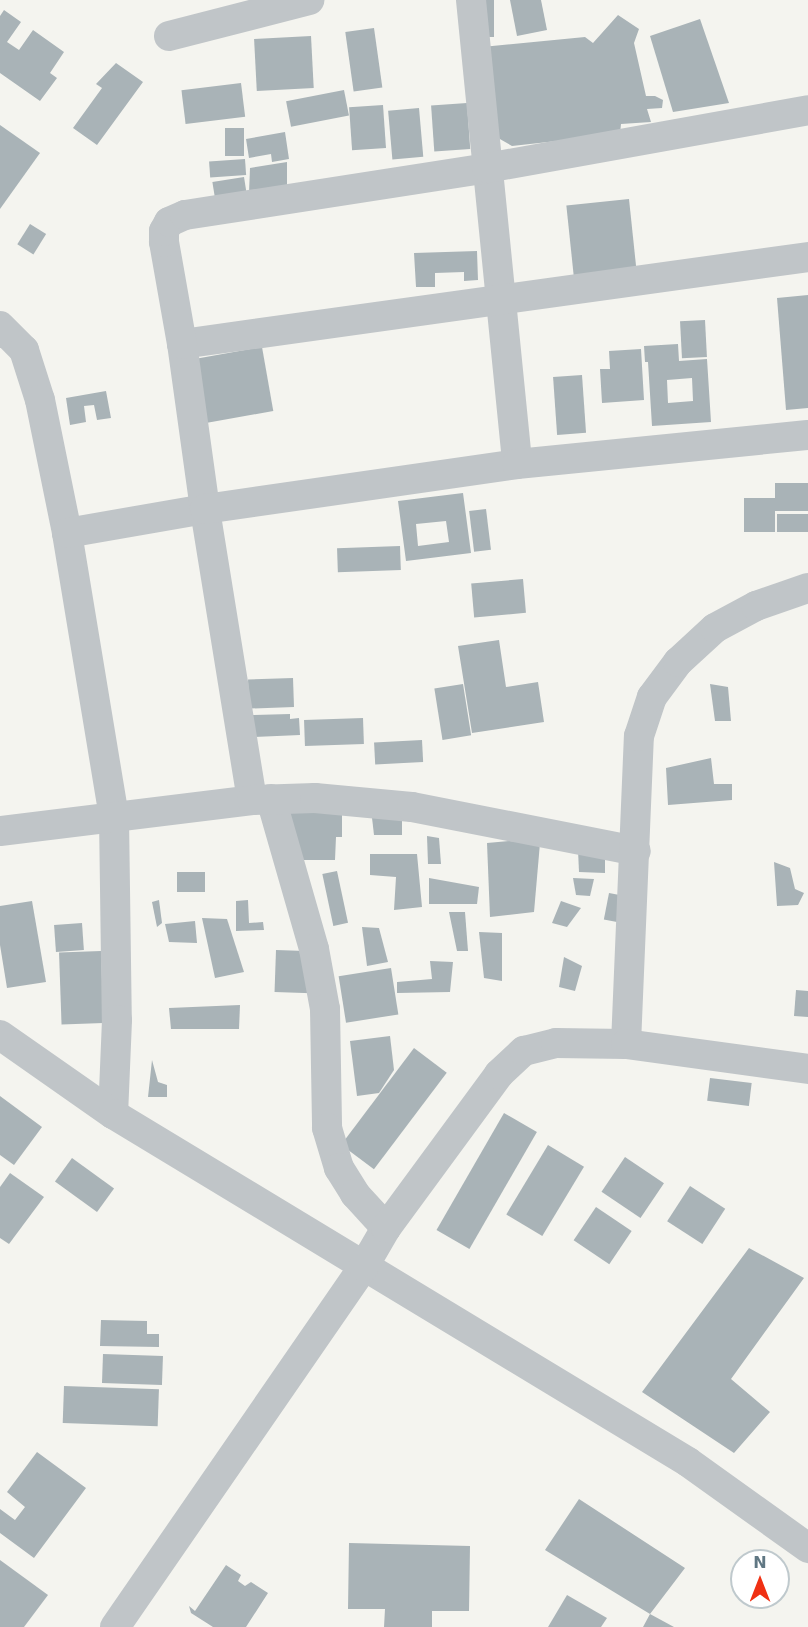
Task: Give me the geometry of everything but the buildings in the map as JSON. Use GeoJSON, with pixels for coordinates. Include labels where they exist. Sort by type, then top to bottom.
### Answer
{"type":"FeatureCollection","features":[{"type":"Feature","properties":{"kind":"street"},"geometry":{"type":"LineString","coordinates":[[169,36],[309,0]]}},
{"type":"Feature","properties":{"kind":"street"},"geometry":{"type":"LineString","coordinates":[[471,0],[517,464]]}},
{"type":"Feature","properties":{"kind":"street"},"geometry":{"type":"LineString","coordinates":[[386,1228],[355,1194],[339,1168],[327,1128],[325,1009],[314,949],[262,800],[205,509],[164,231],[170,222],[185,214],[487,168],[808,110]]}},
{"type":"Feature","properties":{"kind":"street"},"geometry":{"type":"LineString","coordinates":[[182,344],[808,256]]}},
{"type":"Feature","properties":{"kind":"street"},"geometry":{"type":"LineString","coordinates":[[0,326],[24,350],[40,400],[67,533],[114,817],[117,1020],[113,1114]]}},
{"type":"Feature","properties":{"kind":"street"},"geometry":{"type":"LineString","coordinates":[[67,533],[205,509],[517,464],[808,435]]}},
{"type":"Feature","properties":{"kind":"street"},"geometry":{"type":"LineString","coordinates":[[626,1044],[636,851],[639,736],[652,697],[678,662],[715,628],[756,606],[808,588]]}},
{"type":"Feature","properties":{"kind":"street"},"geometry":{"type":"LineString","coordinates":[[0,831],[262,800],[315,798],[412,807],[636,851]]}},
{"type":"Feature","properties":{"kind":"street"},"geometry":{"type":"LineString","coordinates":[[0,1035],[113,1114],[688,1462],[808,1548]]}},
{"type":"Feature","properties":{"kind":"street"},"geometry":{"type":"LineString","coordinates":[[116,1627],[364,1266],[386,1228],[499,1074],[524,1051],[556,1043],[626,1044],[808,1069]]}}]}
